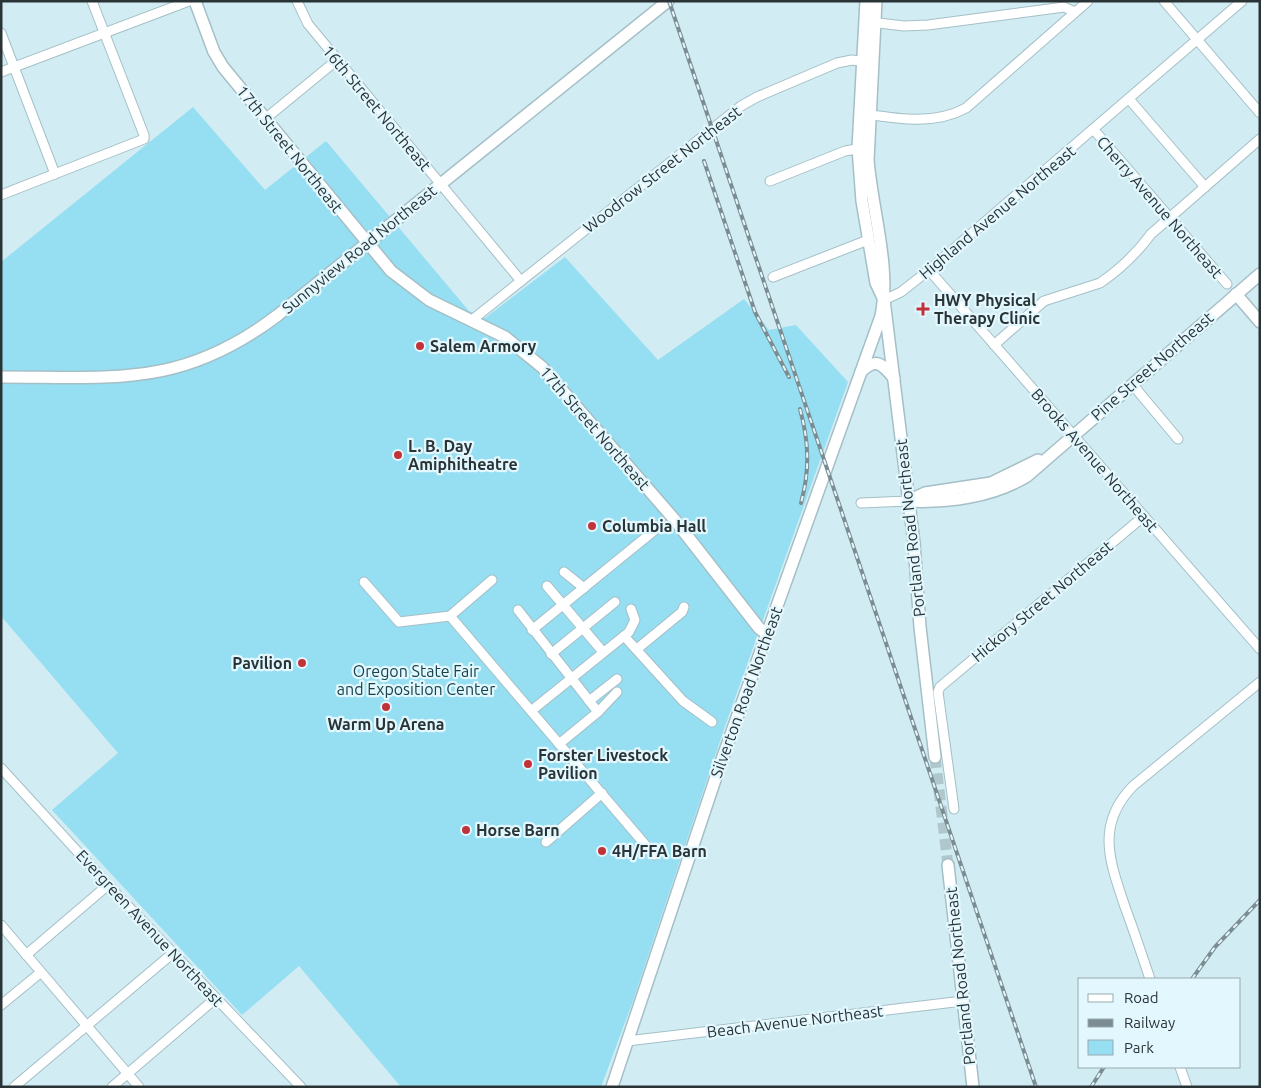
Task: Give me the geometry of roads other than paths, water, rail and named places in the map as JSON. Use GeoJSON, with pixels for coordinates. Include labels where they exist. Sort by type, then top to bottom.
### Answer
{"type":"FeatureCollection","features":[{"type":"Feature","properties":{"kind":"main road","name":"17th Street Northeast"},"geometry":{"type":"LineString","coordinates":[[195,1],[219,61],[391,271],[416,292],[449,311],[472,320],[505,337],[542,367],[674,519],[759,628],[767,634]]}},
{"type":"Feature","properties":{"kind":"main road","name":"Sunnyview Road Northeast"},"geometry":{"type":"LineString","coordinates":[[1,377],[128,377],[153,374],[201,361],[232,347],[256,332],[668,1]]}},
{"type":"Feature","properties":{"kind":"main road"},"geometry":{"type":"LineString","coordinates":[[866,1],[870,22]]}},
{"type":"Feature","properties":{"kind":"main road"},"geometry":{"type":"LineString","coordinates":[[876,1],[870,22],[861,193],[876,284],[884,300]]}},
{"type":"Feature","properties":{"kind":"main road"},"geometry":{"type":"LineString","coordinates":[[863,148],[886,282],[884,300]]}},
{"type":"Feature","properties":{"kind":"main road","name":"Pine Street Northeast"},"geometry":{"type":"LineString","coordinates":[[908,501],[927,502],[996,491],[1027,476],[1045,458],[1260,274]]}},
{"type":"Feature","properties":{"kind":"main road"},"geometry":{"type":"LineString","coordinates":[[1236,294],[1260,322]]}},
{"type":"Feature","properties":{"kind":"main road","name":"Silverton Road Northeast"},"geometry":{"type":"LineString","coordinates":[[612,1087],[683,872],[879,322],[884,300]]}},
{"type":"Feature","properties":{"kind":"main road","name":"Portland Road Northeast"},"geometry":{"type":"LineString","coordinates":[[884,300],[908,501],[934,756]]}},
{"type":"Feature","properties":{"kind":"main road"},"geometry":{"type":"LineString","coordinates":[[861,372],[867,366],[877,364],[885,368],[894,378]]}},
{"type":"Feature","properties":{"kind":"main road","name":"Portland Road Northeast"},"geometry":{"type":"LineString","coordinates":[[948,865],[973,1087]]}},
{"type":"Feature","properties":{"kind":"street"},"geometry":{"type":"LineString","coordinates":[[1,195],[144,140],[144,135],[92,1]]}},
{"type":"Feature","properties":{"kind":"street"},"geometry":{"type":"LineString","coordinates":[[1,72],[190,1]]}},
{"type":"Feature","properties":{"kind":"street","name":"16th Street Northeast"},"geometry":{"type":"LineString","coordinates":[[297,1],[308,24],[336,60],[521,281]]}},
{"type":"Feature","properties":{"kind":"street"},"geometry":{"type":"LineString","coordinates":[[864,114],[916,120],[955,114],[966,108],[1088,1]]}},
{"type":"Feature","properties":{"kind":"street"},"geometry":{"type":"LineString","coordinates":[[1164,1],[1260,113]]}},
{"type":"Feature","properties":{"kind":"street","name":"Highland Avenue Northeast"},"geometry":{"type":"LineString","coordinates":[[884,300],[901,292],[929,270],[1242,1]]}},
{"type":"Feature","properties":{"kind":"street"},"geometry":{"type":"LineString","coordinates":[[870,22],[928,26],[1064,7],[1075,12]]}},
{"type":"Feature","properties":{"kind":"street"},"geometry":{"type":"LineString","coordinates":[[1,33],[55,174]]}},
{"type":"Feature","properties":{"kind":"street"},"geometry":{"type":"LineString","coordinates":[[265,119],[336,60]]}},
{"type":"Feature","properties":{"kind":"street","name":"Woodrow Street Northeast"},"geometry":{"type":"LineString","coordinates":[[472,320],[741,106],[757,97],[837,63],[868,62]]}},
{"type":"Feature","properties":{"kind":"street"},"geometry":{"type":"LineString","coordinates":[[1129,99],[1205,186]]}},
{"type":"Feature","properties":{"kind":"street","name":"Cherry Avenue Northeast"},"geometry":{"type":"LineString","coordinates":[[1094,130],[1227,284]]}},
{"type":"Feature","properties":{"kind":"street"},"geometry":{"type":"LineString","coordinates":[[994,345],[1044,301],[1100,283],[1137,252],[1151,234],[1260,139]]}},
{"type":"Feature","properties":{"kind":"street"},"geometry":{"type":"LineString","coordinates":[[770,181],[845,151],[863,148]]}},
{"type":"Feature","properties":{"kind":"street"},"geometry":{"type":"LineString","coordinates":[[773,276],[868,240]]}},
{"type":"Feature","properties":{"kind":"street","name":"Brooks Avenue Northeast"},"geometry":{"type":"LineString","coordinates":[[929,270],[1260,649]]}},
{"type":"Feature","properties":{"kind":"street"},"geometry":{"type":"LineString","coordinates":[[1132,384],[1178,438]]}},
{"type":"Feature","properties":{"kind":"street","name":"Pine Street Northeast"},"geometry":{"type":"LineString","coordinates":[[861,504],[908,501]]}},
{"type":"Feature","properties":{"kind":"street","name":"Hickory Street Northeast"},"geometry":{"type":"LineString","coordinates":[[954,809],[938,692],[940,686],[1144,516]]}},
{"type":"Feature","properties":{"kind":"street"},"geometry":{"type":"LineString","coordinates":[[532,630],[661,525]]}},
{"type":"Feature","properties":{"kind":"street"},"geometry":{"type":"LineString","coordinates":[[564,572],[584,588]]}},
{"type":"Feature","properties":{"kind":"street"},"geometry":{"type":"LineString","coordinates":[[364,582],[399,622],[450,616],[492,580]]}},
{"type":"Feature","properties":{"kind":"street"},"geometry":{"type":"LineString","coordinates":[[547,586],[603,652]]}},
{"type":"Feature","properties":{"kind":"street"},"geometry":{"type":"LineString","coordinates":[[551,654],[615,602]]}},
{"type":"Feature","properties":{"kind":"street"},"geometry":{"type":"LineString","coordinates":[[637,650],[682,612],[684,606]]}},
{"type":"Feature","properties":{"kind":"street"},"geometry":{"type":"LineString","coordinates":[[531,711],[633,627],[635,620],[631,609]]}},
{"type":"Feature","properties":{"kind":"street"},"geometry":{"type":"LineString","coordinates":[[518,610],[598,712]]}},
{"type":"Feature","properties":{"kind":"street"},"geometry":{"type":"LineString","coordinates":[[450,616],[654,854]]}},
{"type":"Feature","properties":{"kind":"street"},"geometry":{"type":"LineString","coordinates":[[624,636],[683,701],[712,722]]}},
{"type":"Feature","properties":{"kind":"street"},"geometry":{"type":"LineString","coordinates":[[589,701],[617,679]]}},
{"type":"Feature","properties":{"kind":"street"},"geometry":{"type":"LineString","coordinates":[[1150,978],[1110,861],[1109,831],[1116,809],[1133,786],[1260,682]]}},
{"type":"Feature","properties":{"kind":"street"},"geometry":{"type":"LineString","coordinates":[[560,744],[598,712],[617,692]]}},
{"type":"Feature","properties":{"kind":"street","name":"Evergreen Avenue Northeast"},"geometry":{"type":"LineString","coordinates":[[1,768],[108,885],[301,1087]]}},
{"type":"Feature","properties":{"kind":"street"},"geometry":{"type":"LineString","coordinates":[[546,842],[602,794]]}},
{"type":"Feature","properties":{"kind":"street"},"geometry":{"type":"LineString","coordinates":[[26,955],[108,885]]}},
{"type":"Feature","properties":{"kind":"street"},"geometry":{"type":"LineString","coordinates":[[1,926],[139,1087]]}},
{"type":"Feature","properties":{"kind":"street"},"geometry":{"type":"LineString","coordinates":[[14,1087],[173,953]]}},
{"type":"Feature","properties":{"kind":"street"},"geometry":{"type":"LineString","coordinates":[[1,1006],[40,973]]}},
{"type":"Feature","properties":{"kind":"street"},"geometry":{"type":"LineString","coordinates":[[112,1087],[216,998]]}},
{"type":"Feature","properties":{"kind":"street","name":"Beach Avenue Northeast"},"geometry":{"type":"LineString","coordinates":[[627,1041],[963,1001]]}},
{"type":"Feature","properties":{"kind":"street"},"geometry":{"type":"LineString","coordinates":[[1180,1068],[1187,1087]]}},
{"type":"Feature","properties":{"kind":"tunnel"},"geometry":{"type":"LineString","coordinates":[[935,757],[948,865]]}},
{"type":"Feature","properties":{"kind":"railway"},"geometry":{"type":"LineString","coordinates":[[669,1],[1036,1087]]}},
{"type":"Feature","properties":{"kind":"railway"},"geometry":{"type":"LineString","coordinates":[[704,161],[755,312],[789,377]]}},
{"type":"Feature","properties":{"kind":"railway"},"geometry":{"type":"LineString","coordinates":[[800,409],[807,445],[806,479],[801,503]]}},
{"type":"Feature","properties":{"kind":"railway"},"geometry":{"type":"LineString","coordinates":[[1193,978],[1215,947],[1260,900]]}},
{"type":"Feature","properties":{"kind":"railway"},"geometry":{"type":"LineString","coordinates":[[1091,1087],[1103,1068]]}},
{"type":"Feature","properties":{"kind":"place","name":"HWY Physical Therapy Clinic"},"geometry":{"type":"Point","coordinates":[923,309]}},
{"type":"Feature","properties":{"kind":"place","name":"Salem Armory"},"geometry":{"type":"Point","coordinates":[420,346]}},
{"type":"Feature","properties":{"kind":"place","name":"L. B. Day Amiphitheatre"},"geometry":{"type":"Point","coordinates":[398,455]}},
{"type":"Feature","properties":{"kind":"place","name":"Columbia Hall"},"geometry":{"type":"Point","coordinates":[592,526]}},
{"type":"Feature","properties":{"kind":"place","name":"Pavilion"},"geometry":{"type":"Point","coordinates":[302,663]}},
{"type":"Feature","properties":{"kind":"place","name":"Warm Up Arena"},"geometry":{"type":"Point","coordinates":[386,707]}},
{"type":"Feature","properties":{"kind":"place","name":"Forster Livestock Pavilion"},"geometry":{"type":"Point","coordinates":[528,764]}},
{"type":"Feature","properties":{"kind":"place","name":"Horse Barn"},"geometry":{"type":"Point","coordinates":[466,830]}},
{"type":"Feature","properties":{"kind":"place","name":"4H/FFA Barn"},"geometry":{"type":"Point","coordinates":[602,851]}},
{"type":"Feature","properties":{"kind":"park label","name":"Oregon State Fair and Exposition Center"},"geometry":{"type":"Point","coordinates":[416,680]}}]}
